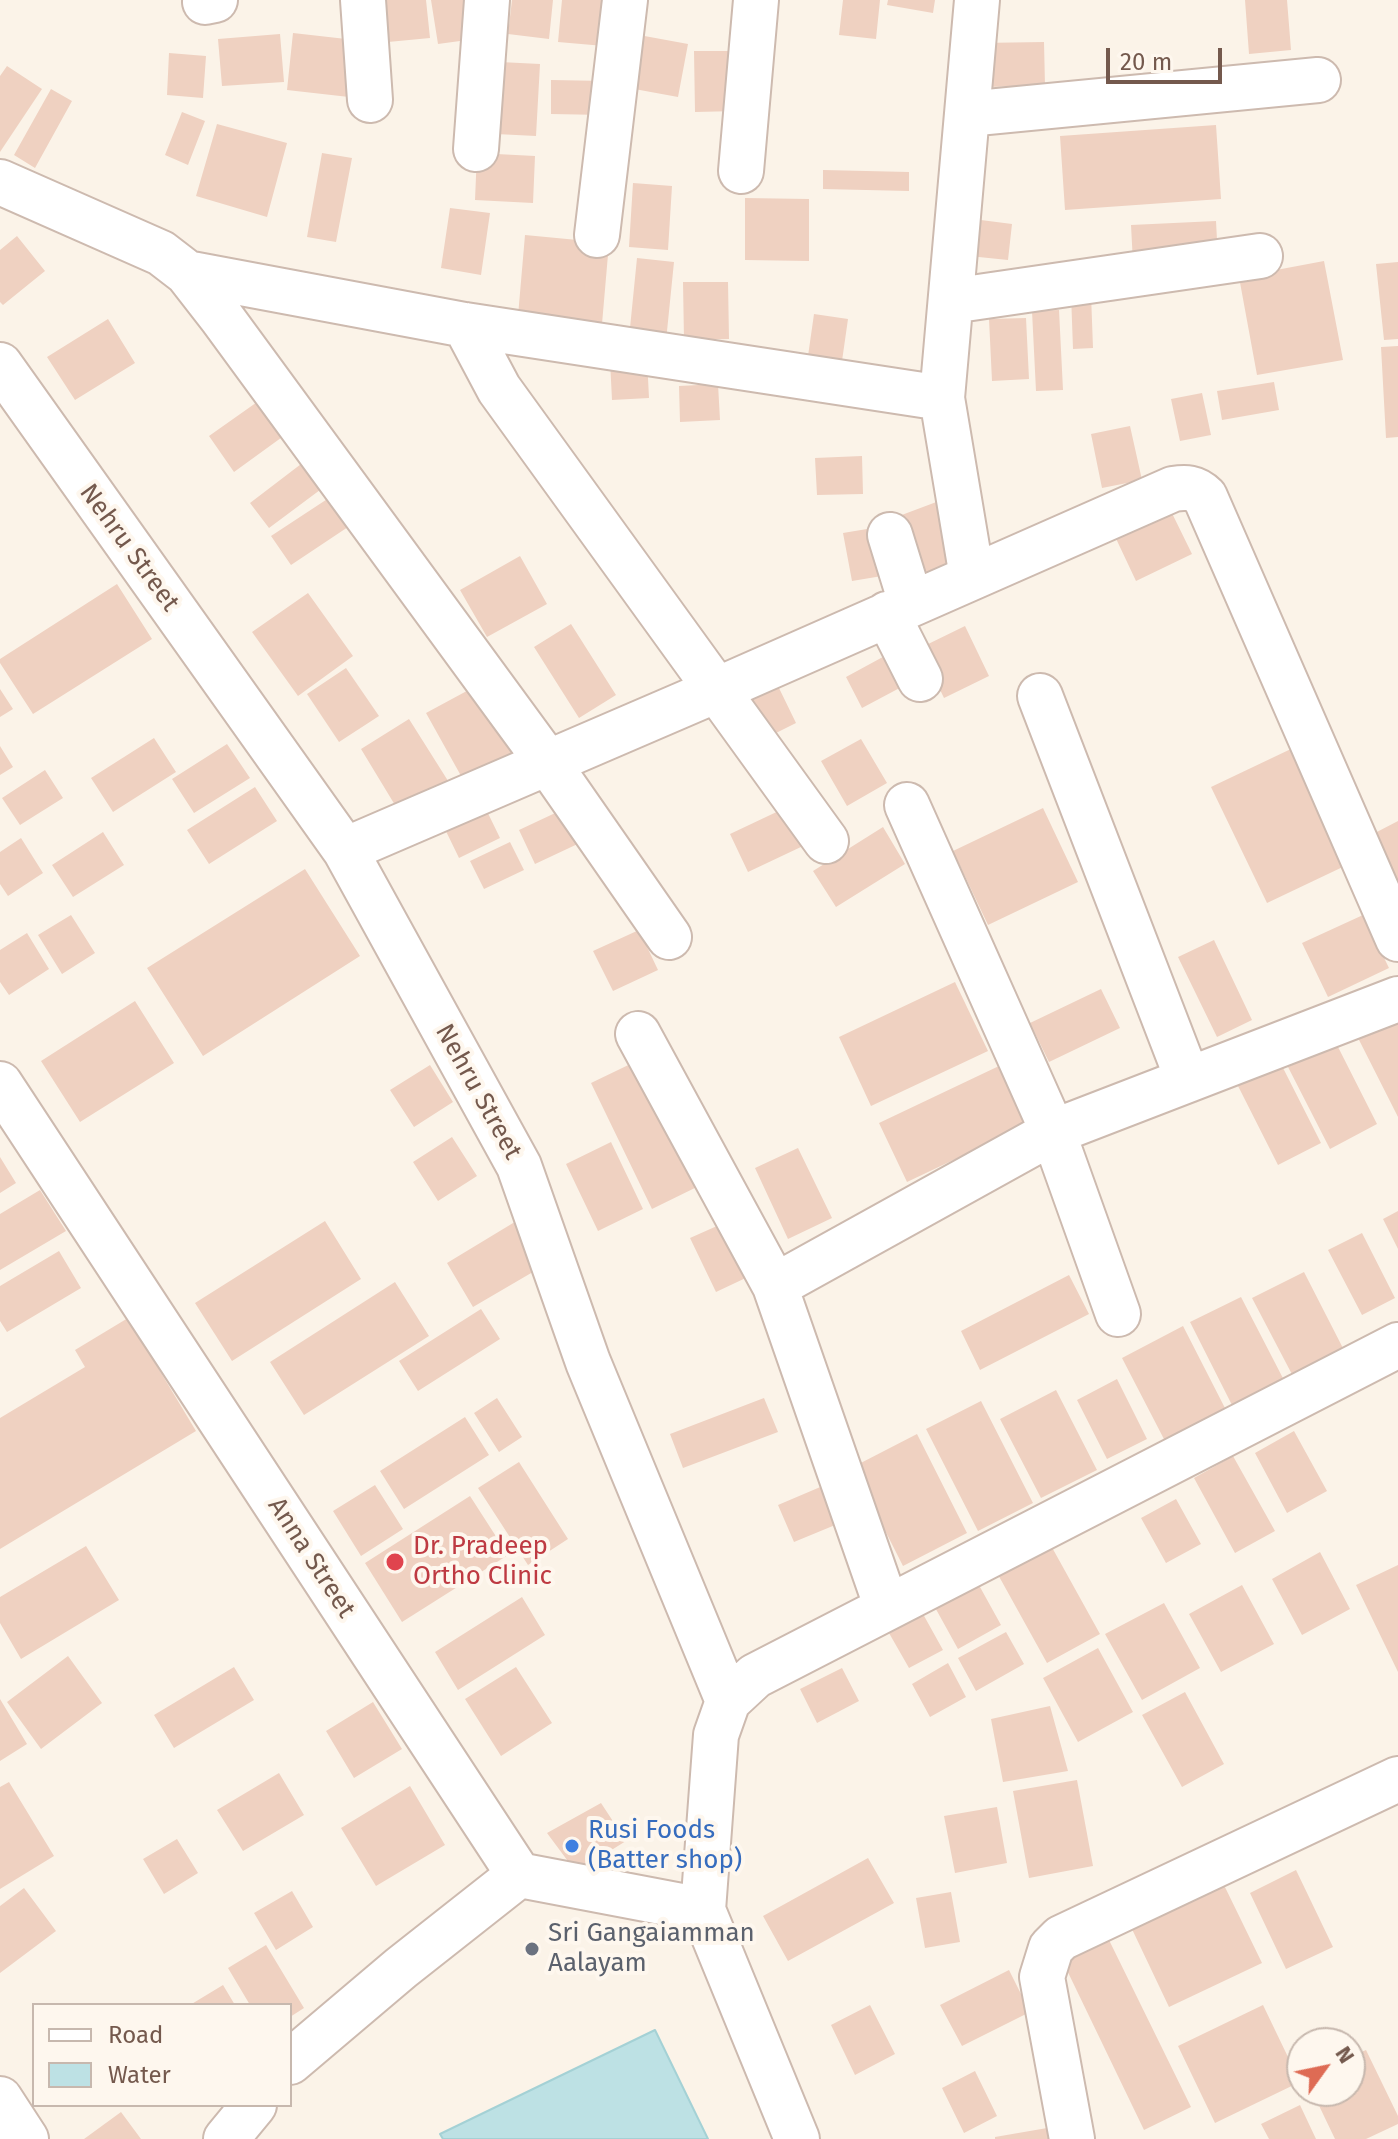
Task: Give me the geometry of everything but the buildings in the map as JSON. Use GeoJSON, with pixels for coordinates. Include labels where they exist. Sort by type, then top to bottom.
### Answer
{"type":"FeatureCollection","features":[{"type":"Feature","properties":{"kind":"street"},"geometry":{"type":"LineString","coordinates":[[363,0],[370,100]]}},
{"type":"Feature","properties":{"kind":"street"},"geometry":{"type":"LineString","coordinates":[[476,149],[487,0]]}},
{"type":"Feature","properties":{"kind":"street"},"geometry":{"type":"LineString","coordinates":[[597,235],[625,0]]}},
{"type":"Feature","properties":{"kind":"street"},"geometry":{"type":"LineString","coordinates":[[741,171],[756,0]]}},
{"type":"Feature","properties":{"kind":"street"},"geometry":{"type":"LineString","coordinates":[[972,577],[942,398],[977,0]]}},
{"type":"Feature","properties":{"kind":"street"},"geometry":{"type":"LineString","coordinates":[[967,114],[1318,80]]}},
{"type":"Feature","properties":{"kind":"street"},"geometry":{"type":"LineString","coordinates":[[0,182],[161,253],[187,273],[548,763],[669,937]]}},
{"type":"Feature","properties":{"kind":"street"},"geometry":{"type":"LineString","coordinates":[[951,301],[1260,256]]}},
{"type":"Feature","properties":{"kind":"street"},"geometry":{"type":"LineString","coordinates":[[187,273],[465,325],[942,398]]}},
{"type":"Feature","properties":{"kind":"street"},"geometry":{"type":"LineString","coordinates":[[465,325],[499,389],[719,689],[826,841]]}},
{"type":"Feature","properties":{"kind":"street","name":"Nehru Street"},"geometry":{"type":"LineString","coordinates":[[0,365],[345,850],[519,1166],[588,1362],[728,1701]]}},
{"type":"Feature","properties":{"kind":"street"},"geometry":{"type":"LineString","coordinates":[[345,850],[1173,489],[1187,487],[1205,497],[1398,939]]}},
{"type":"Feature","properties":{"kind":"street"},"geometry":{"type":"LineString","coordinates":[[890,535],[899,609],[920,679]]}},
{"type":"Feature","properties":{"kind":"street"},"geometry":{"type":"LineString","coordinates":[[1040,696],[1188,1080]]}},
{"type":"Feature","properties":{"kind":"street"},"geometry":{"type":"LineString","coordinates":[[907,805],[1053,1132],[1118,1314]]}},
{"type":"Feature","properties":{"kind":"street"},"geometry":{"type":"LineString","coordinates":[[775,1286],[1053,1132],[1398,999]]}},
{"type":"Feature","properties":{"kind":"street"},"geometry":{"type":"LineString","coordinates":[[638,1034],[775,1286],[887,1608]]}},
{"type":"Feature","properties":{"kind":"street","name":"Anna Street"},"geometry":{"type":"LineString","coordinates":[[0,1084],[519,1875]]}},
{"type":"Feature","properties":{"kind":"street"},"geometry":{"type":"LineString","coordinates":[[797,2139],[703,1910],[716,1735],[728,1701],[755,1676],[1398,1345]]}},
{"type":"Feature","properties":{"kind":"street"},"geometry":{"type":"LineString","coordinates":[[1072,2139],[1042,1977],[1051,1948],[1061,1938],[1398,1779]]}},
{"type":"Feature","properties":{"kind":"street"},"geometry":{"type":"LineString","coordinates":[[292,2060],[401,1968],[519,1875],[703,1910]]}},
{"type":"Feature","properties":{"kind":"street"},"geometry":{"type":"LineString","coordinates":[[0,2099],[26,2139]]}},
{"type":"Feature","properties":{"kind":"street"},"geometry":{"type":"LineString","coordinates":[[226,2139],[252,2107]]}},
{"type":"Feature","properties":{"kind":"water"},"geometry":{"type":"Polygon","coordinates":[[[655,2030],[708,2139],[443,2139],[440,2134],[655,2030]]]}},
{"type":"Feature","properties":{"kind":"place","name":"Dr. Pradeep Ortho Clinic"},"geometry":{"type":"Point","coordinates":[395,1562]}},
{"type":"Feature","properties":{"kind":"place","name":"Rusi Foods (Batter shop)"},"geometry":{"type":"Point","coordinates":[572,1846]}},
{"type":"Feature","properties":{"kind":"place","name":"Sri Gangaiamman Aalayam"},"geometry":{"type":"Point","coordinates":[532,1949]}}]}
